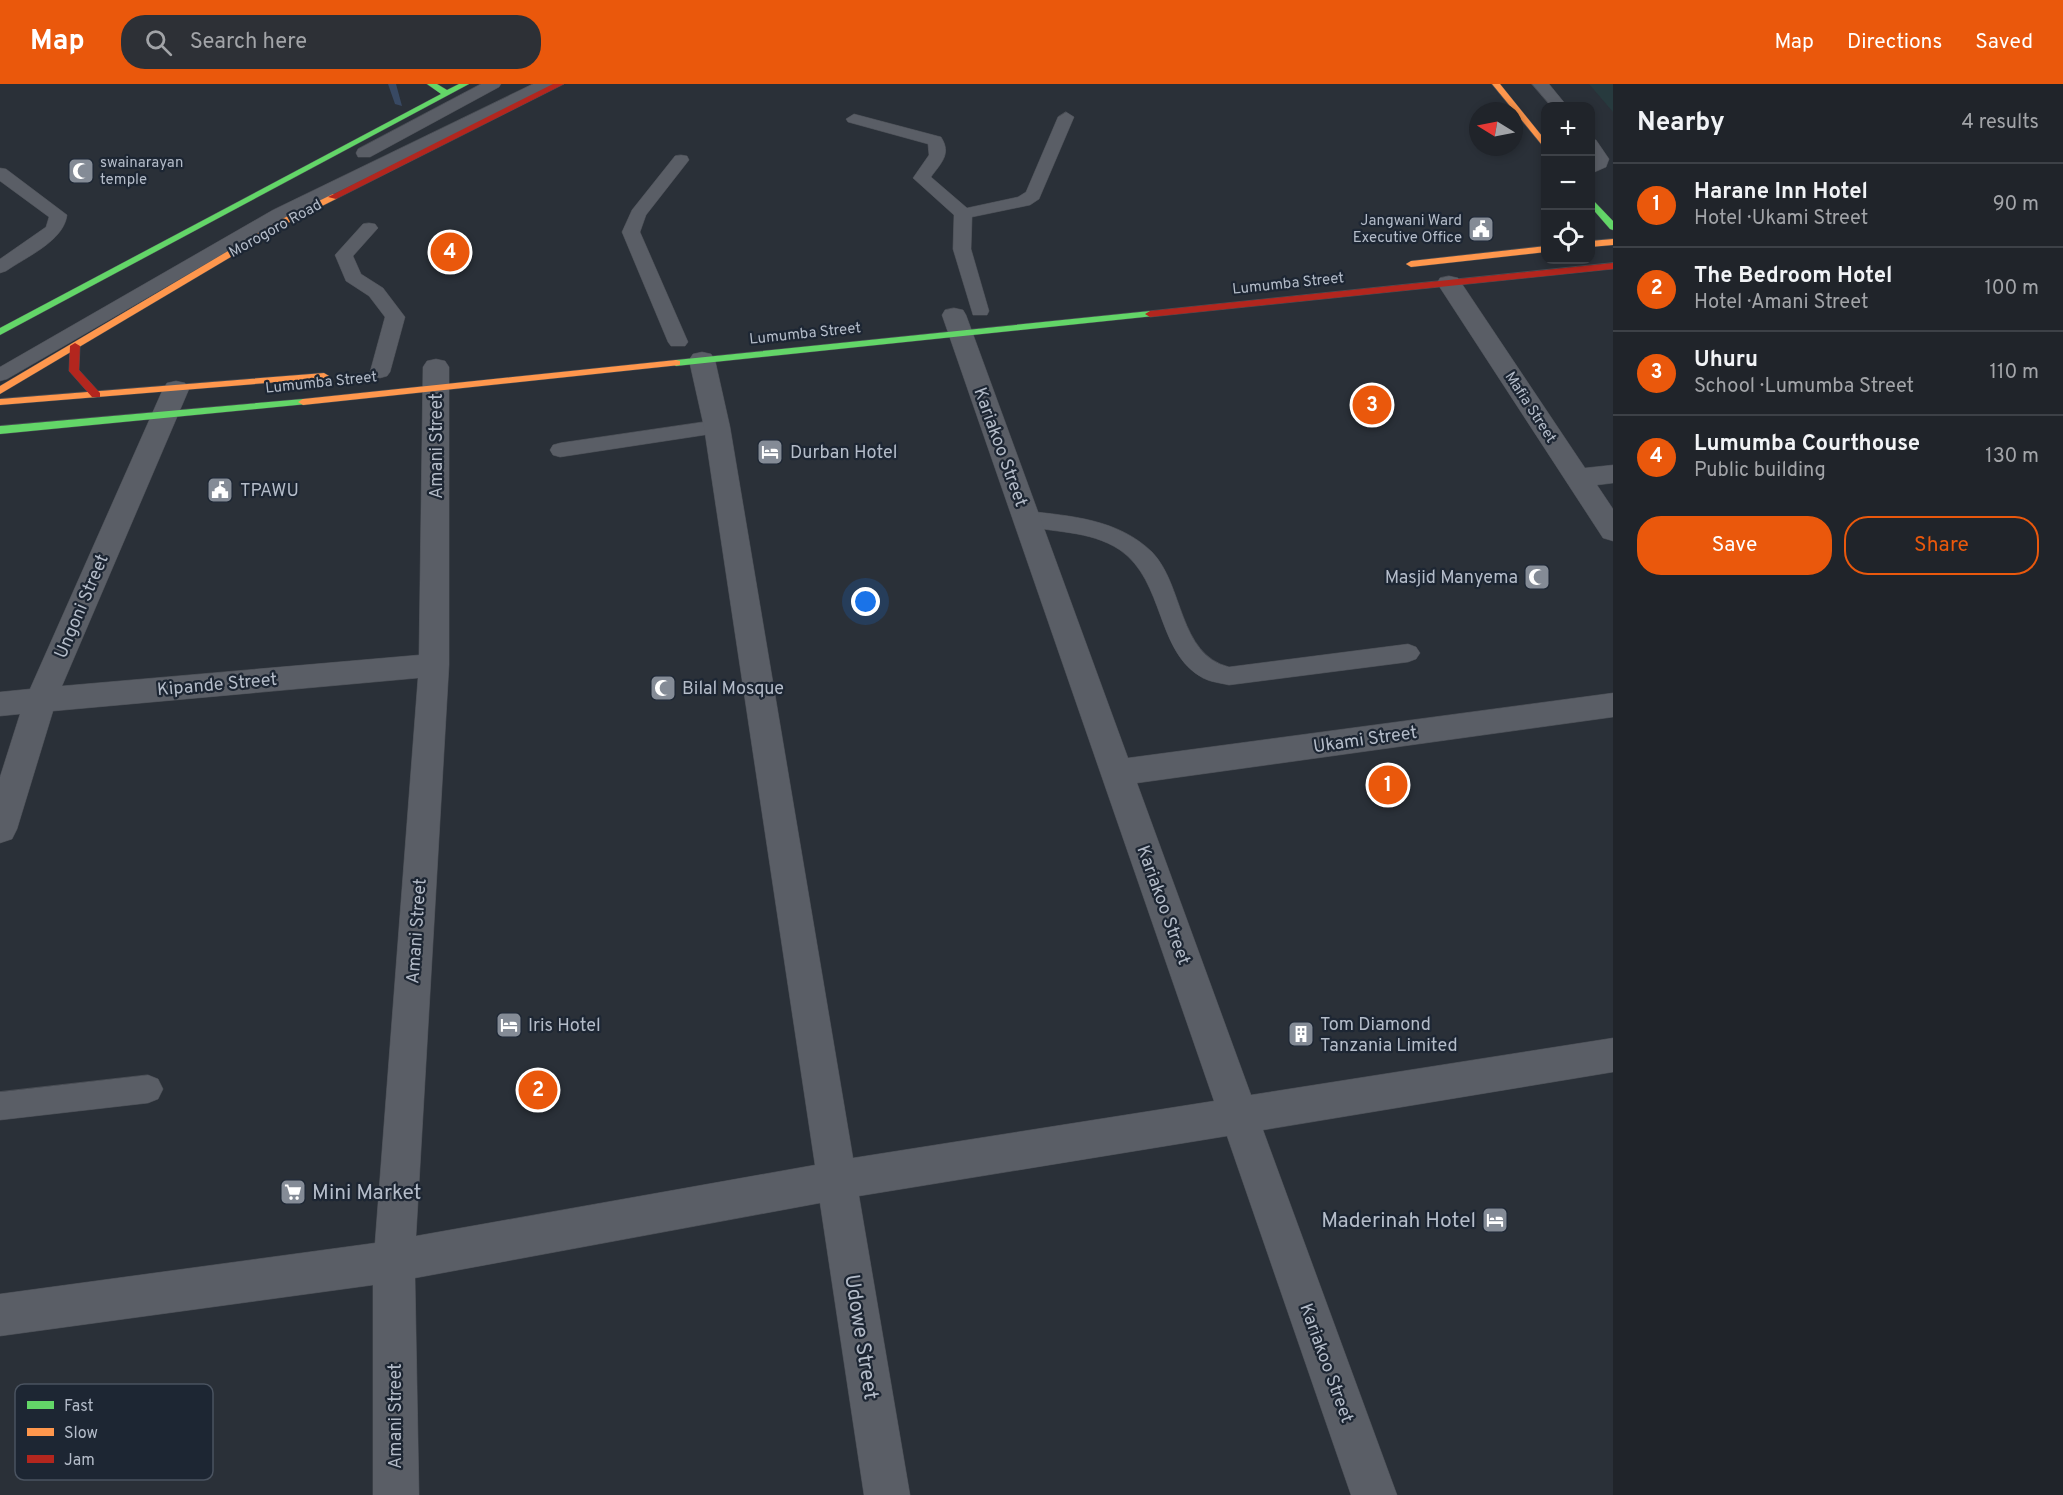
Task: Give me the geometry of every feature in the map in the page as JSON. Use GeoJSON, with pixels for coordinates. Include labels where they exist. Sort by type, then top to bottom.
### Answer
{"type":"FeatureCollection","features":[{"type":"Feature","properties":{"kind":"main road"},"geometry":{"type":"LineString","coordinates":[[431,84],[447,94]]}},
{"type":"Feature","properties":{"kind":"main road"},"geometry":{"type":"LineString","coordinates":[[1,330],[465,84]]}},
{"type":"Feature","properties":{"kind":"main road","name":"Morogoro Road"},"geometry":{"type":"LineString","coordinates":[[0,391],[285,221],[560,84]]}},
{"type":"Feature","properties":{"kind":"main road"},"geometry":{"type":"LineString","coordinates":[[1496,84],[1541,142]]}},
{"type":"Feature","properties":{"kind":"main road"},"geometry":{"type":"LineString","coordinates":[[1595,206],[1613,226]]}},
{"type":"Feature","properties":{"kind":"main road"},"geometry":{"type":"LineString","coordinates":[[1595,244],[1613,242]]}},
{"type":"Feature","properties":{"kind":"main road"},"geometry":{"type":"LineString","coordinates":[[1392,266],[1541,249]]}},
{"type":"Feature","properties":{"kind":"main road","name":"Lumumba Street"},"geometry":{"type":"LineString","coordinates":[[0,430],[163,416],[436,372],[966,317],[1449,283],[1613,266]]}},
{"type":"Feature","properties":{"kind":"main road"},"geometry":{"type":"LineString","coordinates":[[75,346],[74,371],[96,395]]}},
{"type":"Feature","properties":{"kind":"main road","name":"Lumumba Street"},"geometry":{"type":"LineString","coordinates":[[0,402],[334,375]]}},
{"type":"Feature","properties":{"kind":"street","name":"Mafia Street"},"geometry":{"type":"LineString","coordinates":[[1449,283],[1613,531]]}},
{"type":"Feature","properties":{"kind":"street","name":"Kariakoo Street"},"geometry":{"type":"LineString","coordinates":[[966,317],[1027,519],[1374,1495]]}},
{"type":"Feature","properties":{"kind":"street","name":"Udowe Street"},"geometry":{"type":"LineString","coordinates":[[684,347],[717,427],[887,1495]]}},
{"type":"Feature","properties":{"kind":"street","name":"Amani Street"},"geometry":{"type":"LineString","coordinates":[[396,1495],[394,1261],[434,665],[436,372]]}},
{"type":"Feature","properties":{"kind":"street","name":"Ungoni Street"},"geometry":{"type":"LineString","coordinates":[[0,829],[41,699],[176,389]]}},
{"type":"Feature","properties":{"kind":"street"},"geometry":{"type":"LineString","coordinates":[[1578,478],[1613,474]]}},
{"type":"Feature","properties":{"kind":"street","name":"Kipande Street"},"geometry":{"type":"LineString","coordinates":[[0,704],[434,665]]}},
{"type":"Feature","properties":{"kind":"street","name":"Ukami Street"},"geometry":{"type":"LineString","coordinates":[[1117,773],[1613,705]]}},
{"type":"Feature","properties":{"kind":"street"},"geometry":{"type":"LineString","coordinates":[[0,1315],[394,1261],[837,1180],[1613,1055]]}},
{"type":"Feature","properties":{"kind":"lane","name":"Morogoro Road"},"geometry":{"type":"LineString","coordinates":[[0,357],[279,198],[493,84]]}},
{"type":"Feature","properties":{"kind":"lane","name":"Morogoro Road"},"geometry":{"type":"LineString","coordinates":[[0,375],[279,214],[546,84]]}},
{"type":"Feature","properties":{"kind":"lane"},"geometry":{"type":"LineString","coordinates":[[1540,84],[1556,102]]}},
{"type":"Feature","properties":{"kind":"lane"},"geometry":{"type":"LineString","coordinates":[[963,214],[1024,201],[1033,195],[1066,117]]}},
{"type":"Feature","properties":{"kind":"lane"},"geometry":{"type":"LineString","coordinates":[[854,119],[935,141],[940,152],[922,175],[923,182],[953,203],[963,214],[962,249],[966,317]]}},
{"type":"Feature","properties":{"kind":"lane"},"geometry":{"type":"LineString","coordinates":[[1595,151],[1601,159],[1600,164],[1595,166]]}},
{"type":"Feature","properties":{"kind":"lane"},"geometry":{"type":"LineString","coordinates":[[681,160],[638,214],[631,232],[684,347]]}},
{"type":"Feature","properties":{"kind":"lane"},"geometry":{"type":"LineString","coordinates":[[0,173],[58,215],[57,224],[52,231],[0,267]]}},
{"type":"Feature","properties":{"kind":"lane"},"geometry":{"type":"LineString","coordinates":[[369,228],[344,255],[353,277],[376,292],[395,317],[380,372]]}},
{"type":"Feature","properties":{"kind":"lane"},"geometry":{"type":"LineString","coordinates":[[560,450],[717,427]]}},
{"type":"Feature","properties":{"kind":"lane"},"geometry":{"type":"LineString","coordinates":[[1027,519],[1079,525],[1105,532],[1128,545],[1151,566],[1192,658],[1209,672],[1229,676],[1408,653]]}},
{"type":"Feature","properties":{"kind":"lane"},"geometry":{"type":"LineString","coordinates":[[0,1106],[148,1089]]}},
{"type":"Feature","properties":{"kind":"green space"},"geometry":{"type":"Polygon","coordinates":[[[1589,84],[1613,84],[1613,112],[1589,84]]]}},
{"type":"Feature","properties":{"kind":"waterway"},"geometry":{"type":"LineString","coordinates":[[392,84],[399,104]]}},
{"type":"Feature","properties":{"kind":"traffic: fast"},"geometry":{"type":"LineString","coordinates":[[431,84],[447,94]]}},
{"type":"Feature","properties":{"kind":"traffic: fast"},"geometry":{"type":"LineString","coordinates":[[0,332],[465,84]]}},
{"type":"Feature","properties":{"kind":"traffic: fast"},"geometry":{"type":"LineString","coordinates":[[1595,206],[1613,227]]}},
{"type":"Feature","properties":{"kind":"traffic: fast"},"geometry":{"type":"LineString","coordinates":[[676,363],[1150,314]]}},
{"type":"Feature","properties":{"kind":"traffic: fast"},"geometry":{"type":"LineString","coordinates":[[0,430],[303,402]]}},
{"type":"Feature","properties":{"kind":"traffic: slow"},"geometry":{"type":"LineString","coordinates":[[1496,84],[1541,141]]}},
{"type":"Feature","properties":{"kind":"traffic: slow"},"geometry":{"type":"LineString","coordinates":[[0,391],[285,221],[333,197]]}},
{"type":"Feature","properties":{"kind":"traffic: slow"},"geometry":{"type":"LineString","coordinates":[[1595,244],[1613,242]]}},
{"type":"Feature","properties":{"kind":"traffic: slow"},"geometry":{"type":"LineString","coordinates":[[1411,264],[1541,250]]}},
{"type":"Feature","properties":{"kind":"traffic: slow"},"geometry":{"type":"LineString","coordinates":[[303,402],[676,363]]}},
{"type":"Feature","properties":{"kind":"traffic: slow"},"geometry":{"type":"LineString","coordinates":[[0,402],[324,376]]}},
{"type":"Feature","properties":{"kind":"traffic: jam"},"geometry":{"type":"LineString","coordinates":[[333,197],[560,84]]}},
{"type":"Feature","properties":{"kind":"traffic: jam"},"geometry":{"type":"LineString","coordinates":[[1150,314],[1613,266]]}},
{"type":"Feature","properties":{"kind":"traffic: jam"},"geometry":{"type":"LineString","coordinates":[[75,346],[74,371],[96,395]]}},
{"type":"Feature","properties":{"kind":"place","name":"swainarayan temple"},"geometry":{"type":"Point","coordinates":[81,171]}},
{"type":"Feature","properties":{"kind":"place","name":"Jangwani Ward Executive Office"},"geometry":{"type":"Point","coordinates":[1481,229]}},
{"type":"Feature","properties":{"kind":"place","name":"Lumumba Courthouse"},"geometry":{"type":"Point","coordinates":[450,252]}},
{"type":"Feature","properties":{"kind":"place","name":"Uhuru"},"geometry":{"type":"Point","coordinates":[1372,405]}},
{"type":"Feature","properties":{"kind":"place","name":"Durban Hotel"},"geometry":{"type":"Point","coordinates":[770,452]}},
{"type":"Feature","properties":{"kind":"place","name":"TPAWU"},"geometry":{"type":"Point","coordinates":[220,490]}},
{"type":"Feature","properties":{"kind":"place","name":"Masjid Manyema"},"geometry":{"type":"Point","coordinates":[1537,577]}},
{"type":"Feature","properties":{"kind":"place","name":"Bilal Mosque"},"geometry":{"type":"Point","coordinates":[663,688]}},
{"type":"Feature","properties":{"kind":"place","name":"Harane Inn Hotel"},"geometry":{"type":"Point","coordinates":[1388,785]}},
{"type":"Feature","properties":{"kind":"place","name":"Iris Hotel"},"geometry":{"type":"Point","coordinates":[509,1025]}},
{"type":"Feature","properties":{"kind":"place","name":"Tom Diamond Tanzania Limited"},"geometry":{"type":"Point","coordinates":[1301,1034]}},
{"type":"Feature","properties":{"kind":"place","name":"The Bedroom Hotel"},"geometry":{"type":"Point","coordinates":[538,1090]}},
{"type":"Feature","properties":{"kind":"place","name":"Mini Market"},"geometry":{"type":"Point","coordinates":[293,1192]}},
{"type":"Feature","properties":{"kind":"place","name":"Maderinah Hotel"},"geometry":{"type":"Point","coordinates":[1495,1220]}}]}
